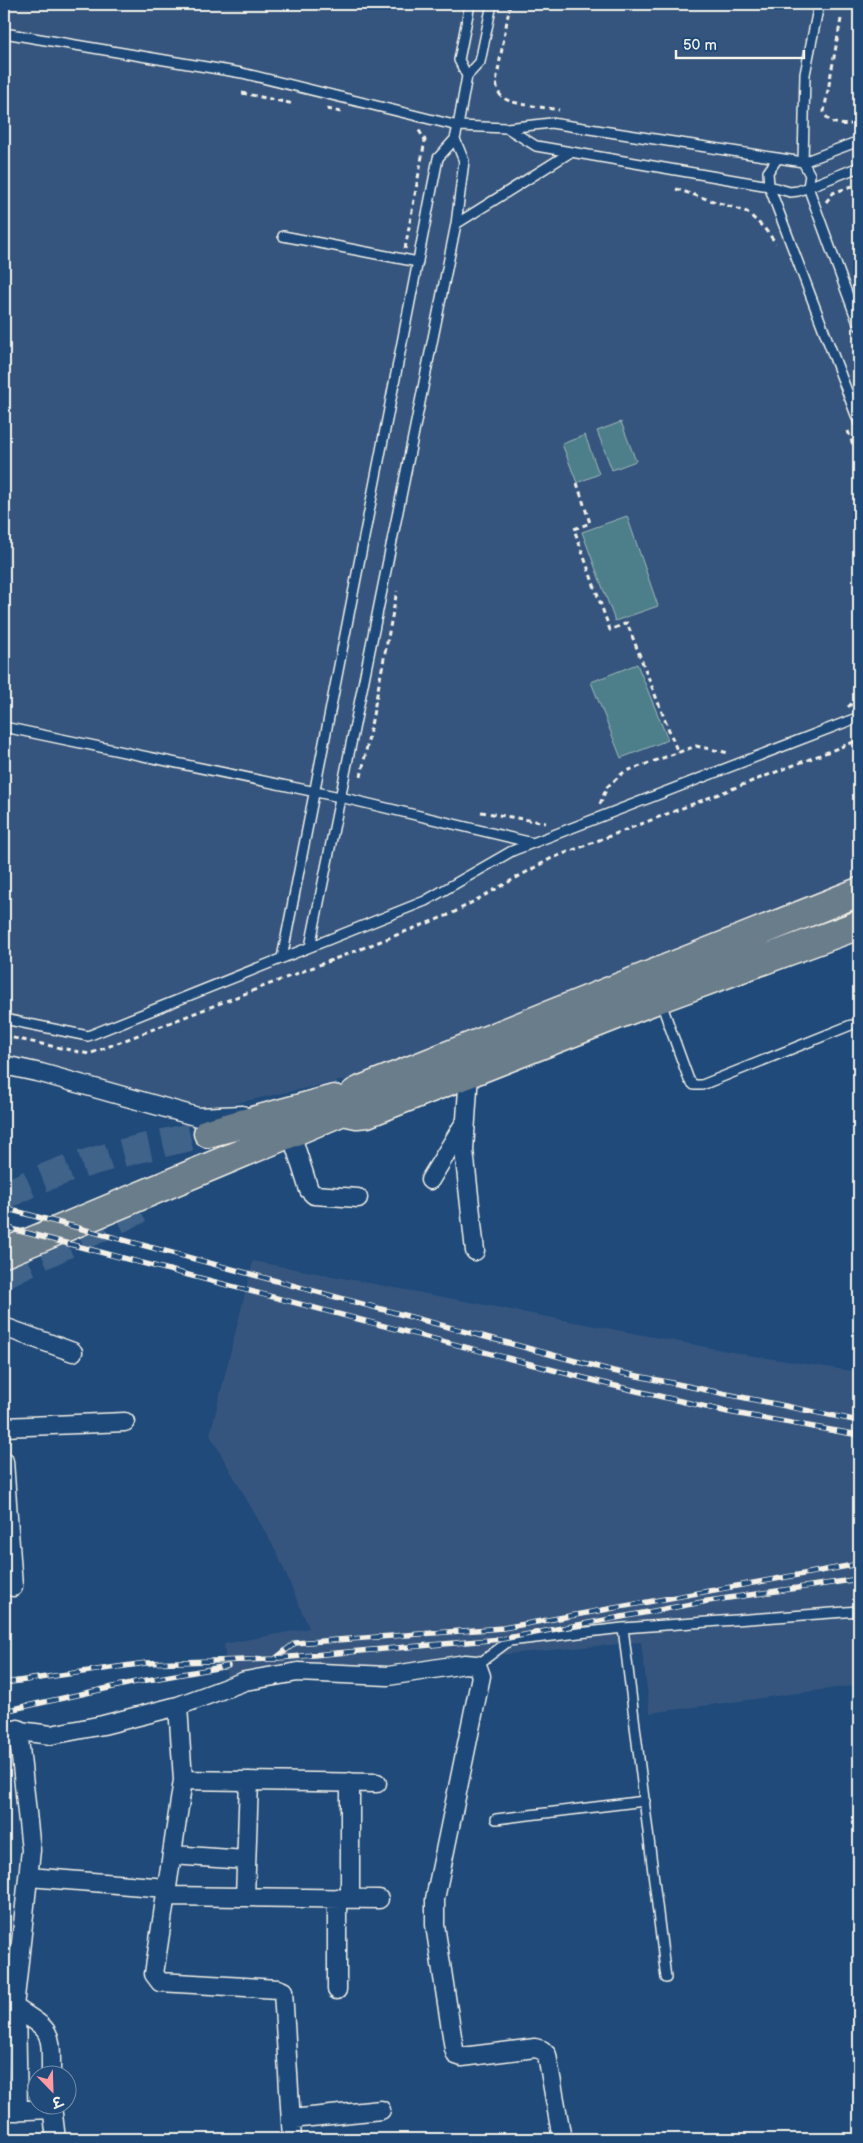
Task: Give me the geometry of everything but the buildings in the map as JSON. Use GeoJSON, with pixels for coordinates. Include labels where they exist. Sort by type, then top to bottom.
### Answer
{"type":"FeatureCollection","features":[{"type":"Feature","properties":{"kind":"main road"},"geometry":{"type":"LineString","coordinates":[[4,1253],[289,1135],[353,1106],[859,892]]}},
{"type":"Feature","properties":{"kind":"main road"},"geometry":{"type":"LineString","coordinates":[[353,1106],[469,1073],[660,998],[859,925]]}},
{"type":"Feature","properties":{"kind":"main road"},"geometry":{"type":"LineString","coordinates":[[208,1134],[289,1135]]}},
{"type":"Feature","properties":{"kind":"street"},"geometry":{"type":"LineString","coordinates":[[4,1065],[41,1073],[198,1117],[289,1135],[310,1190],[314,1194],[358,1198]]}},
{"type":"Feature","properties":{"kind":"street"},"geometry":{"type":"LineString","coordinates":[[469,1073],[464,1150],[475,1251]]}},
{"type":"Feature","properties":{"kind":"street"},"geometry":{"type":"LineString","coordinates":[[430,1180],[465,1121]]}},
{"type":"Feature","properties":{"kind":"street"},"geometry":{"type":"LineString","coordinates":[[4,1327],[72,1352]]}},
{"type":"Feature","properties":{"kind":"street"},"geometry":{"type":"LineString","coordinates":[[4,1427],[125,1422]]}},
{"type":"Feature","properties":{"kind":"street"},"geometry":{"type":"LineString","coordinates":[[4,1461],[13,1587]]}},
{"type":"Feature","properties":{"kind":"street"},"geometry":{"type":"LineString","coordinates":[[28,2109],[11,2111],[11,2007],[29,1877],[31,1837],[11,1729],[51,1735],[103,1726],[178,1706],[245,1681],[298,1672],[388,1676],[465,1664],[477,1665],[481,1676],[442,1855],[435,1905],[435,1925],[454,2049],[456,2055],[462,2057],[535,2048],[542,2050],[546,2055],[562,2139]]}},
{"type":"Feature","properties":{"kind":"street"},"geometry":{"type":"LineString","coordinates":[[178,1706],[183,1780],[154,1974],[160,1982],[278,1989],[283,1992],[292,2139]]}},
{"type":"Feature","properties":{"kind":"street"},"geometry":{"type":"LineString","coordinates":[[183,1780],[377,1783]]}},
{"type":"Feature","properties":{"kind":"street"},"geometry":{"type":"LineString","coordinates":[[246,1897],[249,1781]]}},
{"type":"Feature","properties":{"kind":"street"},"geometry":{"type":"LineString","coordinates":[[337,1990],[350,1782]]}},
{"type":"Feature","properties":{"kind":"street"},"geometry":{"type":"LineString","coordinates":[[172,1854],[246,1860]]}},
{"type":"Feature","properties":{"kind":"street"},"geometry":{"type":"LineString","coordinates":[[29,1877],[167,1892],[246,1897],[379,1899]]}},
{"type":"Feature","properties":{"kind":"street"},"geometry":{"type":"LineString","coordinates":[[11,2007],[47,2030],[51,2038],[51,2066]]}},
{"type":"Feature","properties":{"kind":"street"},"geometry":{"type":"LineString","coordinates":[[290,2119],[381,2110]]}},
{"type":"Feature","properties":{"kind":"street"},"geometry":{"type":"LineString","coordinates":[[53,2116],[56,2139]]}},
{"type":"Feature","properties":{"kind":"lane"},"geometry":{"type":"LineString","coordinates":[[467,76],[459,60],[470,4]]}},
{"type":"Feature","properties":{"kind":"lane"},"geometry":{"type":"LineString","coordinates":[[282,958],[438,158],[455,139],[467,76],[480,62],[492,4]]}},
{"type":"Feature","properties":{"kind":"lane"},"geometry":{"type":"LineString","coordinates":[[819,4],[805,74],[803,162],[810,175],[808,187],[859,326]]}},
{"type":"Feature","properties":{"kind":"lane"},"geometry":{"type":"LineString","coordinates":[[4,33],[242,73],[458,126],[507,128],[551,123],[803,162],[859,141]]}},
{"type":"Feature","properties":{"kind":"lane"},"geometry":{"type":"LineString","coordinates":[[507,128],[536,146],[769,186],[790,192],[859,167]]}},
{"type":"Feature","properties":{"kind":"lane"},"geometry":{"type":"LineString","coordinates":[[310,946],[456,224],[464,161],[455,139]]}},
{"type":"Feature","properties":{"kind":"lane"},"geometry":{"type":"LineString","coordinates":[[456,224],[571,152]]}},
{"type":"Feature","properties":{"kind":"lane"},"geometry":{"type":"LineString","coordinates":[[778,158],[768,172],[769,186],[859,423]]}},
{"type":"Feature","properties":{"kind":"lane"},"geometry":{"type":"LineString","coordinates":[[283,236],[418,262]]}},
{"type":"Feature","properties":{"kind":"lane"},"geometry":{"type":"LineString","coordinates":[[4,1019],[88,1036],[425,901],[496,859],[533,843],[859,717]]}},
{"type":"Feature","properties":{"kind":"lane"},"geometry":{"type":"LineString","coordinates":[[4,727],[340,797],[533,843]]}},
{"type":"Feature","properties":{"kind":"lane"},"geometry":{"type":"LineString","coordinates":[[660,998],[689,1080],[694,1084],[702,1085],[851,1025]]}},
{"type":"Feature","properties":{"kind":"lane"},"geometry":{"type":"LineString","coordinates":[[477,1665],[509,1641],[623,1628],[859,1611]]}},
{"type":"Feature","properties":{"kind":"lane"},"geometry":{"type":"LineString","coordinates":[[623,1628],[666,1978]]}},
{"type":"Feature","properties":{"kind":"lane"},"geometry":{"type":"LineString","coordinates":[[496,1819],[644,1802]]}},
{"type":"Feature","properties":{"kind":"path"},"geometry":{"type":"LineString","coordinates":[[510,4],[496,82],[497,90],[502,97],[510,101],[567,111]]}},
{"type":"Feature","properties":{"kind":"path"},"geometry":{"type":"LineString","coordinates":[[841,19],[824,112],[829,121],[839,124],[850,125],[859,122]]}},
{"type":"Feature","properties":{"kind":"path"},"geometry":{"type":"LineString","coordinates":[[242,93],[294,104]]}},
{"type":"Feature","properties":{"kind":"path"},"geometry":{"type":"LineString","coordinates":[[327,109],[347,113]]}},
{"type":"Feature","properties":{"kind":"path"},"geometry":{"type":"LineString","coordinates":[[404,254],[425,140],[415,127]]}},
{"type":"Feature","properties":{"kind":"path"},"geometry":{"type":"LineString","coordinates":[[825,207],[832,193],[858,184]]}},
{"type":"Feature","properties":{"kind":"path"},"geometry":{"type":"LineString","coordinates":[[676,189],[747,212],[764,228],[780,248]]}},
{"type":"Feature","properties":{"kind":"path"},"geometry":{"type":"LineString","coordinates":[[846,424],[859,461]]}},
{"type":"Feature","properties":{"kind":"path"},"geometry":{"type":"LineString","coordinates":[[577,483],[590,523],[574,529],[610,630],[627,623],[678,753]]}},
{"type":"Feature","properties":{"kind":"path"},"geometry":{"type":"LineString","coordinates":[[361,778],[398,582]]}},
{"type":"Feature","properties":{"kind":"path"},"geometry":{"type":"LineString","coordinates":[[845,709],[859,697]]}},
{"type":"Feature","properties":{"kind":"path"},"geometry":{"type":"LineString","coordinates":[[599,806],[607,787],[624,772],[696,746],[726,753],[735,753]]}},
{"type":"Feature","properties":{"kind":"path"},"geometry":{"type":"LineString","coordinates":[[481,812],[553,824]]}},
{"type":"Feature","properties":{"kind":"shaded area"},"geometry":{"type":"Polygon","coordinates":[[[4,4],[859,4],[859,884],[349,1079],[213,1108],[4,1071],[4,4]]]}},
{"type":"Feature","properties":{"kind":"shaded area"},"geometry":{"type":"Polygon","coordinates":[[[253,1261],[754,1356],[859,1372],[859,1685],[650,1713],[641,1642],[227,1679],[224,1644],[309,1628],[276,1551],[210,1435],[253,1261]]]}},
{"type":"Feature","properties":{"kind":"green space"},"geometry":{"type":"Polygon","coordinates":[[[621,422],[636,461],[612,470],[597,431],[621,422]]]}},
{"type":"Feature","properties":{"kind":"green space"},"geometry":{"type":"Polygon","coordinates":[[[585,435],[599,474],[577,483],[562,444],[585,435]]]}},
{"type":"Feature","properties":{"kind":"green space"},"geometry":{"type":"Polygon","coordinates":[[[627,516],[658,606],[615,621],[582,532],[627,516]]]}},
{"type":"Feature","properties":{"kind":"green space"},"geometry":{"type":"Polygon","coordinates":[[[637,664],[668,740],[621,758],[591,682],[637,664]]]}},
{"type":"Feature","properties":{"kind":"tunnel"},"geometry":{"type":"LineString","coordinates":[[4,1196],[53,1174],[103,1158],[208,1133]]}},
{"type":"Feature","properties":{"kind":"tunnel"},"geometry":{"type":"LineString","coordinates":[[4,1274],[140,1209]]}},
{"type":"Feature","properties":{"kind":"railway"},"geometry":{"type":"LineString","coordinates":[[4,1208],[613,1371],[859,1421]]}},
{"type":"Feature","properties":{"kind":"railway"},"geometry":{"type":"LineString","coordinates":[[4,1227],[611,1385],[728,1412],[859,1435]]}},
{"type":"Feature","properties":{"kind":"railway"},"geometry":{"type":"LineString","coordinates":[[4,1683],[146,1663],[275,1659],[295,1643],[503,1628],[859,1564]]}},
{"type":"Feature","properties":{"kind":"railway"},"geometry":{"type":"LineString","coordinates":[[278,1658],[502,1639],[708,1601],[859,1579]]}},
{"type":"Feature","properties":{"kind":"railway"},"geometry":{"type":"LineString","coordinates":[[4,1711],[136,1682],[228,1666]]}}]}
